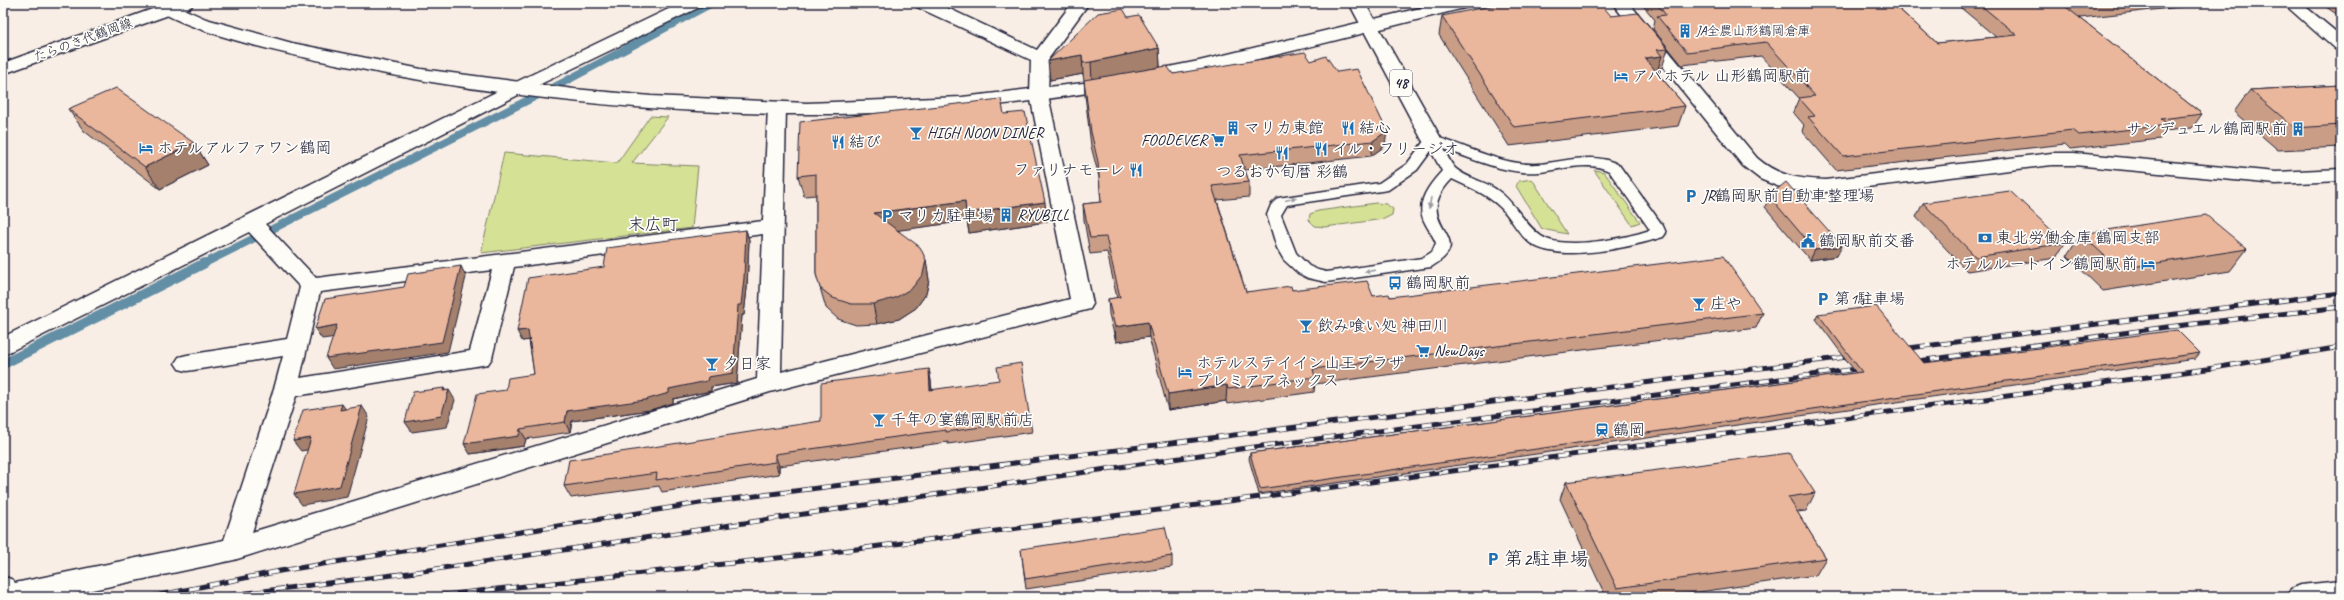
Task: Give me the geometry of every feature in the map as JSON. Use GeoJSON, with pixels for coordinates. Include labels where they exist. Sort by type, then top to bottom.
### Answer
{"type":"FeatureCollection","features":[{"type":"Feature","properties":{"kind":"street","name":"たらのき代鶴岡線"},"geometry":{"type":"LineString","coordinates":[[3,69],[163,6],[186,3]]}},
{"type":"Feature","properties":{"kind":"street"},"geometry":{"type":"LineString","coordinates":[[3,347],[518,88],[694,3]]}},
{"type":"Feature","properties":{"kind":"street"},"geometry":{"type":"LineString","coordinates":[[923,3],[1040,58]]}},
{"type":"Feature","properties":{"kind":"street"},"geometry":{"type":"LineString","coordinates":[[3,588],[8,596],[234,549],[769,384],[1082,304],[1039,95],[1040,58],[1081,3]]}},
{"type":"Feature","properties":{"kind":"street","name":"48"},"geometry":{"type":"LineString","coordinates":[[1357,3],[1432,140]]}},
{"type":"Feature","properties":{"kind":"street"},"geometry":{"type":"LineString","coordinates":[[163,6],[191,20],[294,50],[352,64],[518,88],[679,103],[777,107],[926,105],[1039,95],[1108,85],[1201,66],[1462,3]]}},
{"type":"Feature","properties":{"kind":"street"},"geometry":{"type":"LineString","coordinates":[[1620,3],[1750,162],[1763,174],[1778,180],[1799,185],[1825,186],[2059,159],[2116,162],[2276,178],[2341,175]]}},
{"type":"Feature","properties":{"kind":"street"},"geometry":{"type":"LineString","coordinates":[[2291,3],[2341,45]]}},
{"type":"Feature","properties":{"kind":"street"},"geometry":{"type":"LineString","coordinates":[[769,384],[777,107]]}},
{"type":"Feature","properties":{"kind":"street"},"geometry":{"type":"LineString","coordinates":[[251,222],[311,286]]}},
{"type":"Feature","properties":{"kind":"street"},"geometry":{"type":"LineString","coordinates":[[311,286],[774,226]]}},
{"type":"Feature","properties":{"kind":"street"},"geometry":{"type":"LineString","coordinates":[[286,389],[480,358],[505,261]]}},
{"type":"Feature","properties":{"kind":"street"},"geometry":{"type":"LineString","coordinates":[[234,549],[286,389],[298,345],[311,286]]}},
{"type":"Feature","properties":{"kind":"street"},"geometry":{"type":"LineString","coordinates":[[187,363],[298,345]]}},
{"type":"Feature","properties":{"kind":"street"},"geometry":{"type":"LineString","coordinates":[[2301,597],[2341,593]]}},
{"type":"Feature","properties":{"kind":"lane"},"geometry":{"type":"LineString","coordinates":[[1432,140],[1412,167],[1383,187],[1283,201],[1276,208],[1274,215],[1292,262],[1312,275],[1326,277],[1426,263],[1437,258],[1443,251],[1444,243],[1429,213],[1428,206],[1438,185],[1450,172]]}},
{"type":"Feature","properties":{"kind":"lane"},"geometry":{"type":"LineString","coordinates":[[1432,140],[1515,168],[1538,168],[1582,162],[1607,164],[1614,168],[1658,229],[1658,233],[1639,239],[1574,248],[1548,246],[1536,240],[1528,233],[1507,205],[1491,192],[1450,172],[1432,140]]}},
{"type":"Feature","properties":{"kind":"green space"},"geometry":{"type":"Polygon","coordinates":[[[650,116],[668,117],[632,163],[698,166],[692,228],[481,253],[504,153],[617,163],[650,116]]]}},
{"type":"Feature","properties":{"kind":"green space"},"geometry":{"type":"Polygon","coordinates":[[[1594,170],[1604,172],[1640,222],[1632,225],[1594,170]]]}},
{"type":"Feature","properties":{"kind":"green space"},"geometry":{"type":"Polygon","coordinates":[[[1532,179],[1567,234],[1542,229],[1516,186],[1519,181],[1532,179]]]}},
{"type":"Feature","properties":{"kind":"green space"},"geometry":{"type":"Polygon","coordinates":[[[1376,203],[1386,204],[1393,209],[1392,215],[1384,219],[1325,227],[1315,226],[1309,220],[1310,214],[1318,211],[1376,203]]]}},
{"type":"Feature","properties":{"kind":"building"},"geometry":{"type":"Polygon","coordinates":[[[1505,3],[1530,3],[1533,8],[1578,3],[1600,3],[1611,16],[1638,13],[1668,49],[1657,50],[1662,56],[1645,58],[1685,106],[1514,127],[1442,16],[1505,3]]]}},
{"type":"Feature","properties":{"kind":"building"},"geometry":{"type":"Polygon","coordinates":[[[1656,3],[1892,3],[1937,43],[2017,35],[1978,3],[2101,3],[2066,7],[2202,114],[2161,119],[2169,125],[2079,135],[2073,130],[1843,156],[1808,117],[1815,116],[1799,98],[1815,96],[1766,42],[1687,52],[1657,16],[1666,15],[1656,3]]]}},
{"type":"Feature","properties":{"kind":"building"},"geometry":{"type":"Polygon","coordinates":[[[1123,9],[1128,17],[1139,15],[1159,48],[1083,63],[1082,55],[1048,61],[1098,13],[1123,9]]]}},
{"type":"Feature","properties":{"kind":"building"},"geometry":{"type":"Polygon","coordinates":[[[1305,52],[1311,61],[1326,56],[1337,72],[1357,69],[1387,131],[1373,141],[1240,155],[1249,182],[1212,186],[1246,292],[1291,286],[1292,290],[1367,281],[1373,296],[1389,294],[1390,297],[1723,256],[1763,313],[1313,369],[1315,377],[1228,389],[1227,385],[1168,394],[1148,322],[1115,327],[1108,299],[1120,297],[1106,237],[1090,238],[1083,204],[1101,202],[1098,162],[1091,132],[1084,80],[1167,66],[1173,74],[1305,52]]]}},
{"type":"Feature","properties":{"kind":"building"},"geometry":{"type":"Polygon","coordinates":[[[2341,85],[2341,125],[2295,128],[2250,90],[2341,85]]]}},
{"type":"Feature","properties":{"kind":"building"},"geometry":{"type":"Polygon","coordinates":[[[116,88],[194,143],[145,167],[68,109],[116,88]]]}},
{"type":"Feature","properties":{"kind":"building","name":"マリカ駐車場"},"geometry":{"type":"Polygon","coordinates":[[[1001,99],[1004,114],[1025,112],[1045,202],[966,213],[965,201],[874,213],[920,247],[926,260],[923,274],[912,288],[895,298],[873,304],[851,304],[833,298],[820,288],[816,274],[816,174],[798,176],[800,122],[1001,99]]]}},
{"type":"Feature","properties":{"kind":"building"},"geometry":{"type":"Polygon","coordinates":[[[1786,182],[1842,246],[1815,250],[1769,196],[1786,182]]]}},
{"type":"Feature","properties":{"kind":"building","name":"東北労働金庫 鶴岡支部"},"geometry":{"type":"Polygon","coordinates":[[[2010,191],[2065,243],[1976,257],[1923,203],[2010,191]]]}},
{"type":"Feature","properties":{"kind":"building"},"geometry":{"type":"Polygon","coordinates":[[[2206,215],[2247,249],[2119,269],[2081,234],[2206,215]]]}},
{"type":"Feature","properties":{"kind":"building"},"geometry":{"type":"Polygon","coordinates":[[[746,230],[744,278],[741,305],[738,305],[733,373],[708,377],[707,381],[669,389],[669,393],[645,400],[567,411],[565,422],[520,429],[519,436],[464,444],[477,394],[506,390],[508,378],[534,374],[528,330],[517,331],[528,278],[604,267],[607,248],[746,230]]]}},
{"type":"Feature","properties":{"kind":"building"},"geometry":{"type":"Polygon","coordinates":[[[461,266],[442,342],[326,358],[337,325],[315,329],[325,299],[404,287],[408,274],[461,266]]]}},
{"type":"Feature","properties":{"kind":"building"},"geometry":{"type":"Polygon","coordinates":[[[1876,306],[1924,363],[2177,330],[2200,353],[1260,489],[1250,453],[1862,372],[1818,314],[1876,306]]]}},
{"type":"Feature","properties":{"kind":"building"},"geometry":{"type":"Polygon","coordinates":[[[1021,363],[1030,420],[775,454],[775,462],[656,480],[657,473],[564,486],[569,460],[821,421],[821,383],[929,369],[930,390],[999,380],[997,367],[1021,363]]]}},
{"type":"Feature","properties":{"kind":"building"},"geometry":{"type":"Polygon","coordinates":[[[444,388],[443,391],[449,390],[441,416],[405,422],[413,392],[444,388]]]}},
{"type":"Feature","properties":{"kind":"building"},"geometry":{"type":"Polygon","coordinates":[[[342,404],[340,410],[362,406],[340,486],[294,494],[311,438],[293,441],[303,410],[342,404]]]}},
{"type":"Feature","properties":{"kind":"building"},"geometry":{"type":"Polygon","coordinates":[[[1789,453],[1815,493],[1788,497],[1826,558],[1617,588],[1566,482],[1789,453]]]}},
{"type":"Feature","properties":{"kind":"building"},"geometry":{"type":"Polygon","coordinates":[[[1165,527],[1172,556],[1025,579],[1021,549],[1165,527]]]}},
{"type":"Feature","properties":{"kind":"waterway"},"geometry":{"type":"LineString","coordinates":[[203,264],[564,82],[712,3]]}},
{"type":"Feature","properties":{"kind":"waterway"},"geometry":{"type":"LineString","coordinates":[[3,364],[203,264]]}},
{"type":"Feature","properties":{"kind":"railway"},"geometry":{"type":"LineString","coordinates":[[1901,349],[2341,293]]}},
{"type":"Feature","properties":{"kind":"railway"},"geometry":{"type":"LineString","coordinates":[[1911,362],[2167,327],[2341,307]]}},
{"type":"Feature","properties":{"kind":"railway"},"geometry":{"type":"LineString","coordinates":[[426,597],[841,551],[1260,497],[2214,368],[2341,347]]}},
{"type":"Feature","properties":{"kind":"railway"},"geometry":{"type":"LineString","coordinates":[[150,597],[280,571],[700,503],[1855,356]]}},
{"type":"Feature","properties":{"kind":"railway"},"geometry":{"type":"LineString","coordinates":[[215,597],[409,573],[1247,448],[1865,368]]}},
{"type":"Feature","properties":{"kind":"place","name":"JA全農山形鶴岡倉庫"},"geometry":{"type":"Point","coordinates":[1685,31]}},
{"type":"Feature","properties":{"kind":"place","name":"アパホテル 山形鶴岡駅前"},"geometry":{"type":"Point","coordinates":[1621,76]}},
{"type":"Feature","properties":{"kind":"place","name":"マリカ東館"},"geometry":{"type":"Point","coordinates":[1233,128]}},
{"type":"Feature","properties":{"kind":"place","name":"結心"},"geometry":{"type":"Point","coordinates":[1348,128]}},
{"type":"Feature","properties":{"kind":"place","name":"サンデュエル鶴岡駅前"},"geometry":{"type":"Point","coordinates":[2298,129]}},
{"type":"Feature","properties":{"kind":"place","name":"HIGH NOON DINER"},"geometry":{"type":"Point","coordinates":[916,133]}},
{"type":"Feature","properties":{"kind":"place","name":"FOODEVER"},"geometry":{"type":"Point","coordinates":[1218,140]}},
{"type":"Feature","properties":{"kind":"place","name":"結び"},"geometry":{"type":"Point","coordinates":[838,142]}},
{"type":"Feature","properties":{"kind":"place","name":"ホテルアルファワン鶴岡"},"geometry":{"type":"Point","coordinates":[146,148]}},
{"type":"Feature","properties":{"kind":"place","name":"イル・フリージオ"},"geometry":{"type":"Point","coordinates":[1321,149]}},
{"type":"Feature","properties":{"kind":"place","name":"つるおか旬暦 彩鶴"},"geometry":{"type":"Point","coordinates":[1282,153]}},
{"type":"Feature","properties":{"kind":"place","name":"ファリナモーレ"},"geometry":{"type":"Point","coordinates":[1136,170]}},
{"type":"Feature","properties":{"kind":"place","name":"JR鶴岡駅前自動車整理場"},"geometry":{"type":"Point","coordinates":[1691,196]}},
{"type":"Feature","properties":{"kind":"place","name":"RYUBILL"},"geometry":{"type":"Point","coordinates":[1006,215]}},
{"type":"Feature","properties":{"kind":"place","name":"マリカ駐車場"},"geometry":{"type":"Point","coordinates":[887,216]}},
{"type":"Feature","properties":{"kind":"place","name":"東北労働金庫 鶴岡支部"},"geometry":{"type":"Point","coordinates":[1985,238]}},
{"type":"Feature","properties":{"kind":"place","name":"鶴岡駅前交番"},"geometry":{"type":"Point","coordinates":[1808,241]}},
{"type":"Feature","properties":{"kind":"place","name":"ホテルルートイン鶴岡駅前"},"geometry":{"type":"Point","coordinates":[2148,264]}},
{"type":"Feature","properties":{"kind":"place","name":"鶴岡駅前"},"geometry":{"type":"Point","coordinates":[1395,283]}},
{"type":"Feature","properties":{"kind":"place","name":"第1駐車場"},"geometry":{"type":"Point","coordinates":[1823,299]}},
{"type":"Feature","properties":{"kind":"place","name":"庄や"},"geometry":{"type":"Point","coordinates":[1699,304]}},
{"type":"Feature","properties":{"kind":"place","name":"飲み喰い処 神田川"},"geometry":{"type":"Point","coordinates":[1306,326]}},
{"type":"Feature","properties":{"kind":"place","name":"NewDays"},"geometry":{"type":"Point","coordinates":[1423,351]}},
{"type":"Feature","properties":{"kind":"place","name":"夕日家"},"geometry":{"type":"Point","coordinates":[712,364]}},
{"type":"Feature","properties":{"kind":"place","name":"ホテルステイイン山王プラザ プレミアアネックス"},"geometry":{"type":"Point","coordinates":[1185,372]}},
{"type":"Feature","properties":{"kind":"place","name":"千年の宴鶴岡駅前店"},"geometry":{"type":"Point","coordinates":[879,420]}},
{"type":"Feature","properties":{"kind":"place","name":"鶴岡"},"geometry":{"type":"Point","coordinates":[1602,430]}},
{"type":"Feature","properties":{"kind":"place","name":"第2駐車場"},"geometry":{"type":"Point","coordinates":[1493,559]}},
{"type":"Feature","properties":{"kind":"district","name":"末広町"},"geometry":{"type":"Point","coordinates":[653,224]}}]}
